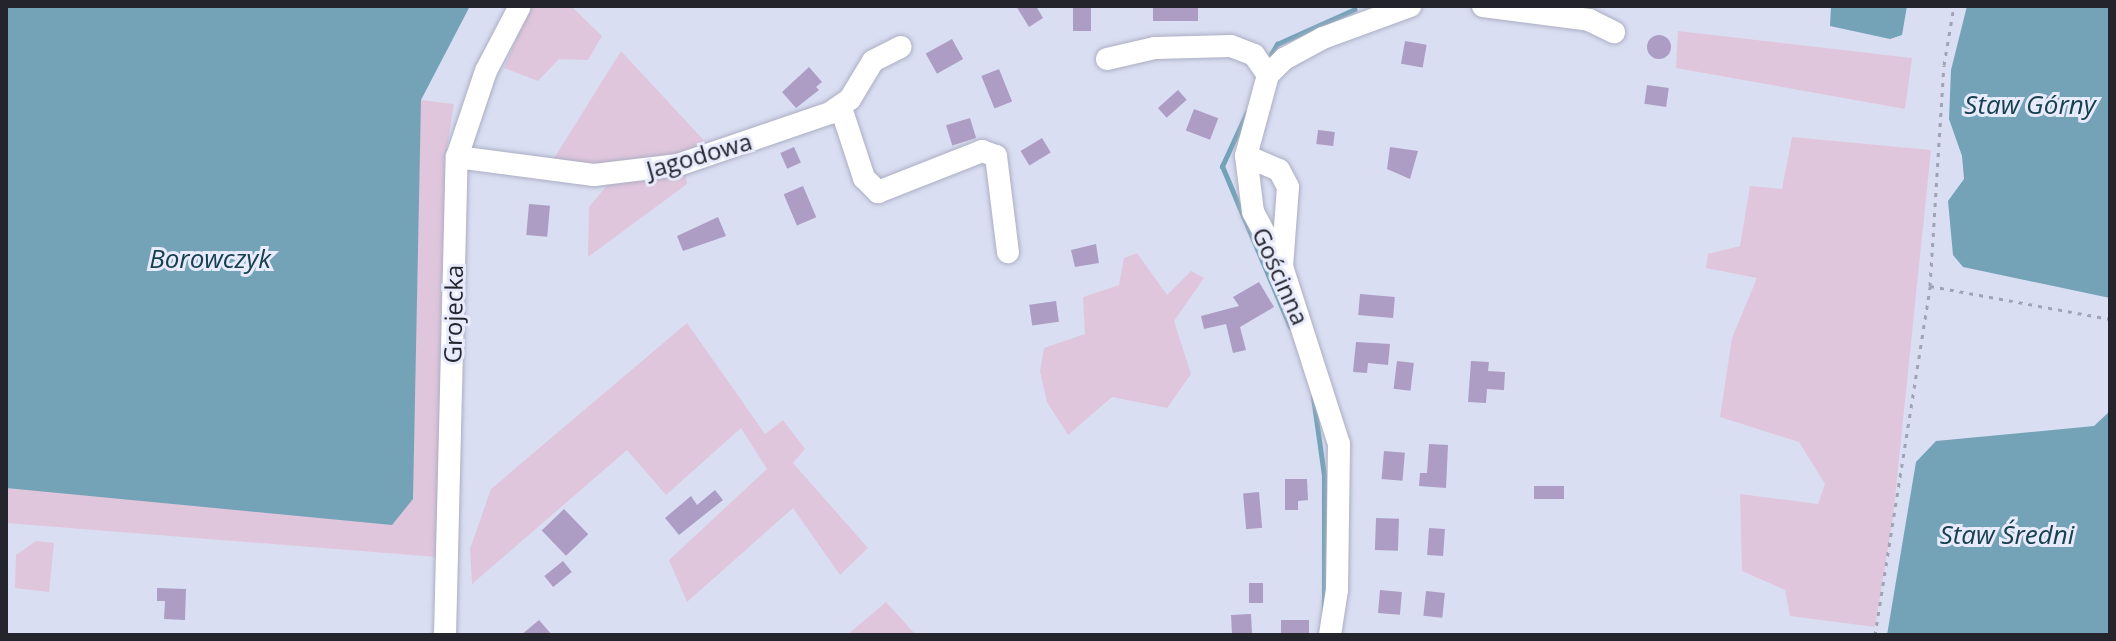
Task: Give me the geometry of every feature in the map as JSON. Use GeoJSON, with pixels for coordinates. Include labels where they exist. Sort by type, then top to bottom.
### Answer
{"type":"FeatureCollection","features":[{"type":"Feature","properties":{"kind":"street","name":"Grojecka"},"geometry":{"type":"LineString","coordinates":[[445,635],[457,157],[486,71],[520,6]]}},
{"type":"Feature","properties":{"kind":"street"},"geometry":{"type":"LineString","coordinates":[[1107,59],[1155,48],[1231,46],[1252,53],[1268,75],[1309,44],[1410,6]]}},
{"type":"Feature","properties":{"kind":"street"},"geometry":{"type":"LineString","coordinates":[[1483,6],[1589,20],[1614,32]]}},
{"type":"Feature","properties":{"kind":"street"},"geometry":{"type":"LineString","coordinates":[[901,47],[873,61],[841,108],[864,178],[878,192],[982,151],[996,156],[1008,252]]}},
{"type":"Feature","properties":{"kind":"street","name":"Gościnna"},"geometry":{"type":"LineString","coordinates":[[1268,75],[1246,156],[1253,212],[1282,266],[1339,444],[1337,590],[1330,635]]}},
{"type":"Feature","properties":{"kind":"street","name":"Jagodowa"},"geometry":{"type":"LineString","coordinates":[[457,157],[594,175],[633,173],[678,165],[841,108]]}},
{"type":"Feature","properties":{"kind":"street"},"geometry":{"type":"LineString","coordinates":[[1246,156],[1274,167],[1286,181],[1282,266]]}},
{"type":"Feature","properties":{"kind":"path"},"geometry":{"type":"LineString","coordinates":[[1875,635],[1930,286],[1944,65],[1954,6]]}},
{"type":"Feature","properties":{"kind":"path"},"geometry":{"type":"LineString","coordinates":[[1930,286],[2110,319]]}},
{"type":"Feature","properties":{"kind":"shaded area"},"geometry":{"type":"Polygon","coordinates":[[[531,6],[571,6],[602,36],[588,60],[559,59],[538,81],[504,68],[531,6]]]}},
{"type":"Feature","properties":{"kind":"shaded area"},"geometry":{"type":"Polygon","coordinates":[[[1678,31],[1912,58],[1905,109],[1676,68],[1678,31]]]}},
{"type":"Feature","properties":{"kind":"shaded area"},"geometry":{"type":"Polygon","coordinates":[[[621,51],[709,146],[672,158],[611,166],[553,160],[621,51]]]}},
{"type":"Feature","properties":{"kind":"shaded area"},"geometry":{"type":"Polygon","coordinates":[[[421,100],[454,104],[445,159],[437,557],[6,523],[6,484],[415,213],[421,100]]]}},
{"type":"Feature","properties":{"kind":"shaded area"},"geometry":{"type":"Polygon","coordinates":[[[1792,137],[1931,150],[1893,517],[1875,627],[1790,616],[1785,590],[1742,571],[1740,494],[1818,504],[1825,484],[1799,442],[1720,417],[1732,338],[1757,278],[1706,268],[1708,254],[1740,246],[1750,186],[1782,189],[1792,137]]]}},
{"type":"Feature","properties":{"kind":"shaded area"},"geometry":{"type":"Polygon","coordinates":[[[685,172],[687,184],[588,257],[589,207],[609,183],[685,172]]]}},
{"type":"Feature","properties":{"kind":"shaded area"},"geometry":{"type":"Polygon","coordinates":[[[1137,253],[1167,295],[1191,271],[1204,278],[1174,321],[1191,374],[1167,408],[1112,397],[1068,435],[1047,402],[1040,371],[1044,348],[1085,334],[1083,297],[1119,285],[1124,258],[1137,253]]]}},
{"type":"Feature","properties":{"kind":"shaded area"},"geometry":{"type":"Polygon","coordinates":[[[687,323],[765,434],[783,420],[805,449],[793,463],[868,548],[840,575],[793,508],[687,602],[669,560],[767,469],[741,428],[666,495],[627,450],[472,584],[470,549],[491,489],[687,323]]]}},
{"type":"Feature","properties":{"kind":"shaded area"},"geometry":{"type":"Polygon","coordinates":[[[36,541],[54,543],[49,592],[15,588],[16,555],[36,541]]]}},
{"type":"Feature","properties":{"kind":"shaded area"},"geometry":{"type":"Polygon","coordinates":[[[886,602],[916,635],[847,635],[886,602]]]}},
{"type":"Feature","properties":{"kind":"water","name":"Borowczyk"},"geometry":{"type":"Polygon","coordinates":[[[6,6],[470,6],[421,100],[413,499],[392,525],[6,488],[6,6]]]}},
{"type":"Feature","properties":{"kind":"water"},"geometry":{"type":"Polygon","coordinates":[[[1831,6],[1907,6],[1902,35],[1890,39],[1830,26],[1831,6]]]}},
{"type":"Feature","properties":{"kind":"water","name":"Staw Górny"},"geometry":{"type":"Polygon","coordinates":[[[1967,6],[2110,6],[2110,298],[1963,267],[1953,255],[1948,201],[1964,179],[1962,156],[1949,119],[1951,70],[1967,6]]]}},
{"type":"Feature","properties":{"kind":"water","name":"Staw Średni"},"geometry":{"type":"Polygon","coordinates":[[[2110,411],[2110,635],[1887,635],[1916,462],[1936,441],[2094,426],[2110,411]]]}},
{"type":"Feature","properties":{"kind":"building"},"geometry":{"type":"Polygon","coordinates":[[[1016,6],[1036,6],[1043,18],[1029,27],[1016,6]]]}},
{"type":"Feature","properties":{"kind":"building"},"geometry":{"type":"Polygon","coordinates":[[[1073,6],[1091,6],[1091,31],[1073,31],[1073,6]]]}},
{"type":"Feature","properties":{"kind":"building"},"geometry":{"type":"Polygon","coordinates":[[[1153,6],[1198,6],[1198,21],[1153,21],[1153,6]]]}},
{"type":"Feature","properties":{"kind":"building"},"geometry":{"type":"Polygon","coordinates":[[[1659,35],[1668,38],[1671,47],[1668,56],[1659,59],[1650,56],[1647,47],[1650,38],[1659,35]]]}},
{"type":"Feature","properties":{"kind":"building"},"geometry":{"type":"Polygon","coordinates":[[[952,39],[963,59],[937,74],[926,54],[952,39]]]}},
{"type":"Feature","properties":{"kind":"building"},"geometry":{"type":"Polygon","coordinates":[[[1405,41],[1427,45],[1423,67],[1401,64],[1405,41]]]}},
{"type":"Feature","properties":{"kind":"building"},"geometry":{"type":"Polygon","coordinates":[[[809,67],[822,82],[816,87],[819,90],[796,108],[782,92],[809,67]]]}},
{"type":"Feature","properties":{"kind":"building"},"geometry":{"type":"Polygon","coordinates":[[[999,69],[1012,101],[994,109],[981,76],[999,69]]]}},
{"type":"Feature","properties":{"kind":"building"},"geometry":{"type":"Polygon","coordinates":[[[1647,85],[1669,88],[1666,107],[1644,104],[1647,85]]]}},
{"type":"Feature","properties":{"kind":"building"},"geometry":{"type":"Polygon","coordinates":[[[1178,90],[1187,100],[1167,118],[1158,108],[1178,90]]]}},
{"type":"Feature","properties":{"kind":"building"},"geometry":{"type":"Polygon","coordinates":[[[1194,109],[1218,118],[1210,140],[1186,130],[1194,109]]]}},
{"type":"Feature","properties":{"kind":"building"},"geometry":{"type":"Polygon","coordinates":[[[970,118],[976,138],[952,145],[946,125],[970,118]]]}},
{"type":"Feature","properties":{"kind":"building"},"geometry":{"type":"Polygon","coordinates":[[[1318,130],[1335,132],[1333,146],[1316,144],[1318,130]]]}},
{"type":"Feature","properties":{"kind":"building"},"geometry":{"type":"Polygon","coordinates":[[[1042,138],[1051,153],[1029,165],[1021,151],[1042,138]]]}},
{"type":"Feature","properties":{"kind":"building"},"geometry":{"type":"Polygon","coordinates":[[[794,147],[801,163],[787,169],[780,153],[794,147]]]}},
{"type":"Feature","properties":{"kind":"building"},"geometry":{"type":"Polygon","coordinates":[[[1390,147],[1418,151],[1410,179],[1387,169],[1390,147]]]}},
{"type":"Feature","properties":{"kind":"building"},"geometry":{"type":"Polygon","coordinates":[[[803,186],[816,217],[797,226],[784,194],[803,186]]]}},
{"type":"Feature","properties":{"kind":"building"},"geometry":{"type":"Polygon","coordinates":[[[529,204],[550,206],[547,237],[526,235],[529,204]]]}},
{"type":"Feature","properties":{"kind":"building"},"geometry":{"type":"Polygon","coordinates":[[[718,217],[726,236],[683,251],[677,236],[718,217]]]}},
{"type":"Feature","properties":{"kind":"building"},"geometry":{"type":"Polygon","coordinates":[[[1096,244],[1099,263],[1075,267],[1071,250],[1096,244]]]}},
{"type":"Feature","properties":{"kind":"building"},"geometry":{"type":"Polygon","coordinates":[[[1259,282],[1274,307],[1240,327],[1246,350],[1233,353],[1226,324],[1204,329],[1201,316],[1239,306],[1233,297],[1259,282]]]}},
{"type":"Feature","properties":{"kind":"building"},"geometry":{"type":"Polygon","coordinates":[[[1360,294],[1395,297],[1393,318],[1358,315],[1360,294]]]}},
{"type":"Feature","properties":{"kind":"building"},"geometry":{"type":"Polygon","coordinates":[[[1056,301],[1059,322],[1032,326],[1029,305],[1056,301]]]}},
{"type":"Feature","properties":{"kind":"building"},"geometry":{"type":"Polygon","coordinates":[[[1356,342],[1390,344],[1388,365],[1368,363],[1367,373],[1353,372],[1356,342]]]}},
{"type":"Feature","properties":{"kind":"building"},"geometry":{"type":"Polygon","coordinates":[[[1397,361],[1414,363],[1410,391],[1394,389],[1397,361]]]}},
{"type":"Feature","properties":{"kind":"building"},"geometry":{"type":"Polygon","coordinates":[[[1471,361],[1489,362],[1488,371],[1505,372],[1504,390],[1487,389],[1486,403],[1468,402],[1471,361]]]}},
{"type":"Feature","properties":{"kind":"building"},"geometry":{"type":"Polygon","coordinates":[[[1429,444],[1448,445],[1446,488],[1419,486],[1420,473],[1427,473],[1429,444]]]}},
{"type":"Feature","properties":{"kind":"building"},"geometry":{"type":"Polygon","coordinates":[[[1384,451],[1405,453],[1402,481],[1382,479],[1384,451]]]}},
{"type":"Feature","properties":{"kind":"building"},"geometry":{"type":"Polygon","coordinates":[[[1285,479],[1307,479],[1308,500],[1298,501],[1298,510],[1285,510],[1285,479]]]}},
{"type":"Feature","properties":{"kind":"building"},"geometry":{"type":"Polygon","coordinates":[[[1534,486],[1564,486],[1564,499],[1534,499],[1534,486]]]}},
{"type":"Feature","properties":{"kind":"building"},"geometry":{"type":"Polygon","coordinates":[[[715,490],[723,500],[679,535],[665,518],[691,496],[697,505],[715,490]]]}},
{"type":"Feature","properties":{"kind":"building"},"geometry":{"type":"Polygon","coordinates":[[[1259,492],[1262,528],[1246,529],[1243,493],[1259,492]]]}},
{"type":"Feature","properties":{"kind":"building"},"geometry":{"type":"Polygon","coordinates":[[[564,509],[588,534],[566,556],[542,531],[564,509]]]}},
{"type":"Feature","properties":{"kind":"building"},"geometry":{"type":"Polygon","coordinates":[[[1376,518],[1399,519],[1398,551],[1375,550],[1376,518]]]}},
{"type":"Feature","properties":{"kind":"building"},"geometry":{"type":"Polygon","coordinates":[[[1429,528],[1445,529],[1443,556],[1427,555],[1429,528]]]}},
{"type":"Feature","properties":{"kind":"building"},"geometry":{"type":"Polygon","coordinates":[[[563,561],[572,572],[553,587],[544,576],[563,561]]]}},
{"type":"Feature","properties":{"kind":"building"},"geometry":{"type":"Polygon","coordinates":[[[1249,583],[1263,583],[1263,603],[1249,603],[1249,583]]]}},
{"type":"Feature","properties":{"kind":"building"},"geometry":{"type":"Polygon","coordinates":[[[157,588],[186,589],[185,620],[164,619],[165,601],[157,601],[157,588]]]}},
{"type":"Feature","properties":{"kind":"building"},"geometry":{"type":"Polygon","coordinates":[[[1380,590],[1402,592],[1400,615],[1378,613],[1380,590]]]}},
{"type":"Feature","properties":{"kind":"building"},"geometry":{"type":"Polygon","coordinates":[[[1426,591],[1445,593],[1442,618],[1423,616],[1426,591]]]}},
{"type":"Feature","properties":{"kind":"building"},"geometry":{"type":"Polygon","coordinates":[[[1251,614],[1252,635],[1232,635],[1231,615],[1251,614]]]}},
{"type":"Feature","properties":{"kind":"building"},"geometry":{"type":"Polygon","coordinates":[[[539,620],[552,635],[521,635],[539,620]]]}},
{"type":"Feature","properties":{"kind":"building"},"geometry":{"type":"Polygon","coordinates":[[[1281,620],[1309,620],[1309,635],[1281,635],[1281,620]]]}},
{"type":"Feature","properties":{"kind":"waterway"},"geometry":{"type":"LineString","coordinates":[[1271,54],[1277,44],[1355,9]]}},
{"type":"Feature","properties":{"kind":"waterway"},"geometry":{"type":"LineString","coordinates":[[1247,112],[1222,166],[1290,327]]}},
{"type":"Feature","properties":{"kind":"waterway"},"geometry":{"type":"LineString","coordinates":[[1313,397],[1324,475],[1324,610]]}}]}
